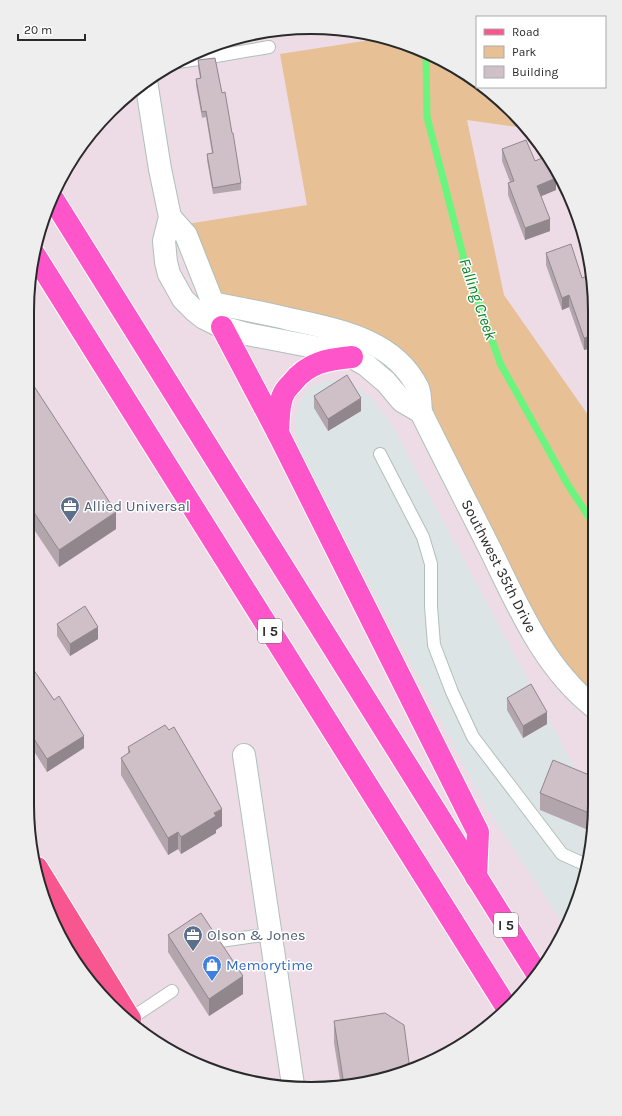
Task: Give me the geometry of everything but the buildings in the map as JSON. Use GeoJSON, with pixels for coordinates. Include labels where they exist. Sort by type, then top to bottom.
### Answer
{"type":"FeatureCollection","features":[{"type":"Feature","properties":{"kind":"highway","name":"I 5"},"geometry":{"type":"LineString","coordinates":[[56,203],[534,969]]}},
{"type":"Feature","properties":{"kind":"highway","name":"I 5"},"geometry":{"type":"LineString","coordinates":[[38,261],[504,1004]]}},
{"type":"Feature","properties":{"kind":"highway"},"geometry":{"type":"LineString","coordinates":[[222,327],[278,433],[478,832],[476,877]]}},
{"type":"Feature","properties":{"kind":"highway"},"geometry":{"type":"LineString","coordinates":[[278,433],[279,412],[284,393],[296,378],[309,367],[325,361],[352,357]]}},
{"type":"Feature","properties":{"kind":"main road"},"geometry":{"type":"LineString","coordinates":[[43,876],[124,1010]]}},
{"type":"Feature","properties":{"kind":"street"},"geometry":{"type":"LineString","coordinates":[[147,88],[160,169],[170,218],[164,241],[166,262],[169,274],[183,299],[204,318],[222,327],[247,334],[330,350],[352,357],[376,373],[394,390],[402,401],[421,412]]}},
{"type":"Feature","properties":{"kind":"street"},"geometry":{"type":"LineString","coordinates":[[170,218],[186,235],[222,327]]}},
{"type":"Feature","properties":{"kind":"street","name":"Southwest 35th Drive"},"geometry":{"type":"LineString","coordinates":[[212,303],[326,327],[369,341],[382,349],[404,367],[419,390],[421,412],[534,635],[562,677],[588,701]]}},
{"type":"Feature","properties":{"kind":"street"},"geometry":{"type":"LineString","coordinates":[[244,755],[292,1081]]}},
{"type":"Feature","properties":{"kind":"lane"},"geometry":{"type":"LineString","coordinates":[[193,60],[269,47]]}},
{"type":"Feature","properties":{"kind":"lane"},"geometry":{"type":"LineString","coordinates":[[380,454],[423,537],[431,564],[431,606],[434,645],[452,692],[473,737],[562,854],[582,863]]}},
{"type":"Feature","properties":{"kind":"lane"},"geometry":{"type":"LineString","coordinates":[[220,941],[271,934]]}},
{"type":"Feature","properties":{"kind":"lane"},"geometry":{"type":"LineString","coordinates":[[133,1017],[172,991]]}},
{"type":"Feature","properties":{"kind":"shaded area"},"geometry":{"type":"Polygon","coordinates":[[[329,380],[348,382],[371,397],[391,423],[582,781],[588,802],[586,841],[579,877],[562,922],[485,806],[297,445],[295,425],[297,408],[303,395],[313,385],[329,380]]]}},
{"type":"Feature","properties":{"kind":"green space"},"geometry":{"type":"Polygon","coordinates":[[[370,40],[383,43],[417,55],[450,71],[480,91],[518,127],[467,120],[504,295],[588,415],[588,690],[578,681],[540,627],[425,394],[405,366],[225,297],[207,270],[187,224],[307,205],[280,54],[370,40]]]}},
{"type":"Feature","properties":{"kind":"waterway","name":"Falling Creek"},"geometry":{"type":"LineString","coordinates":[[426,59],[427,117],[464,259],[500,363],[568,485],[588,515]]}},
{"type":"Feature","properties":{"kind":"place","name":"Allied Universal"},"geometry":{"type":"Point","coordinates":[70,523]}},
{"type":"Feature","properties":{"kind":"place","name":"Olson & Jones"},"geometry":{"type":"Point","coordinates":[193,952]}},
{"type":"Feature","properties":{"kind":"place","name":"Memorytime"},"geometry":{"type":"Point","coordinates":[212,982]}}]}
